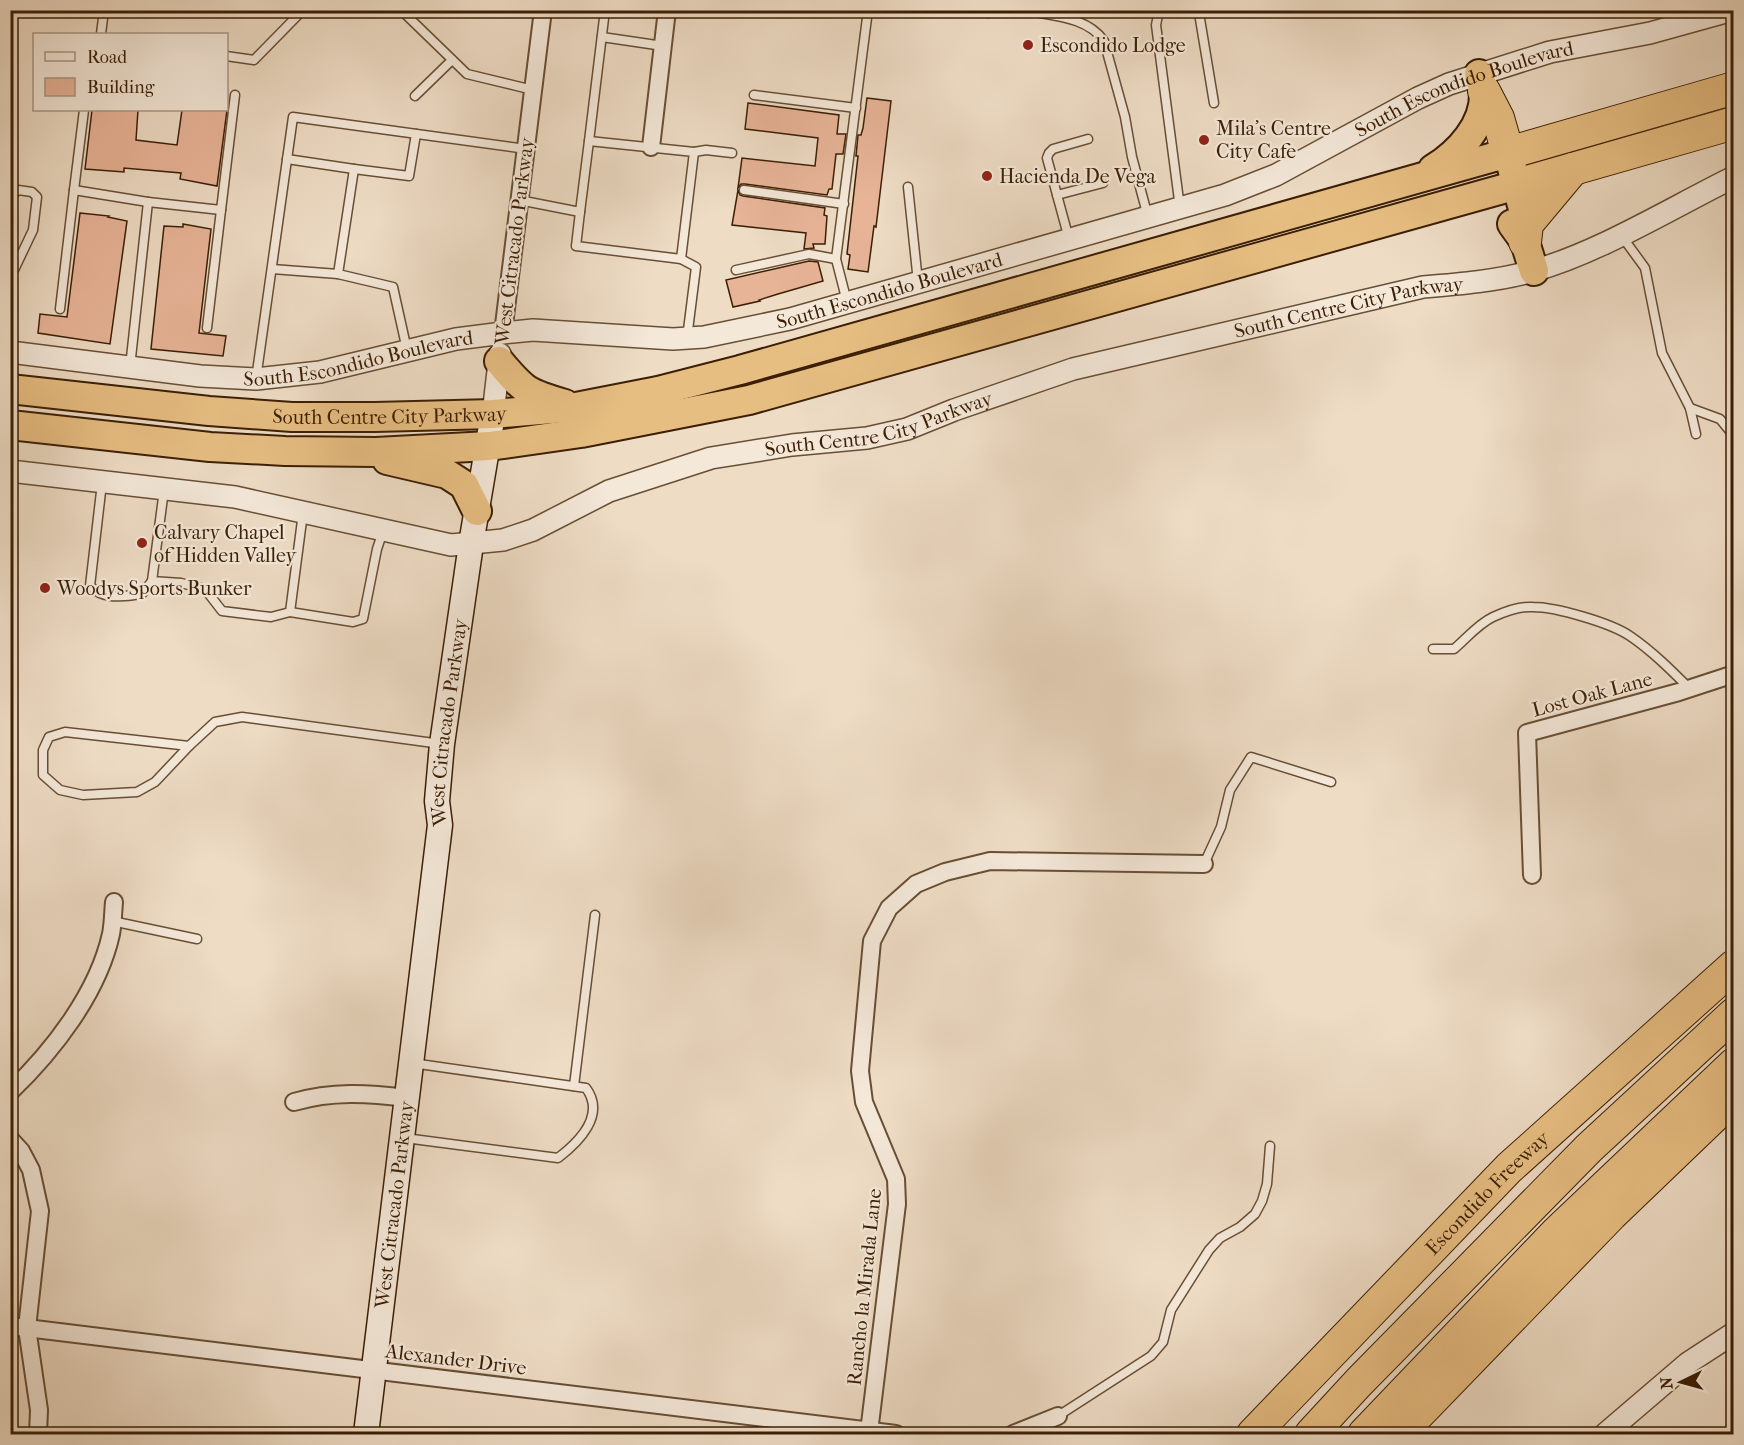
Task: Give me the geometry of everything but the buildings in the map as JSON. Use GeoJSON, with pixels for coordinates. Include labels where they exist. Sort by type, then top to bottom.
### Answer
{"type":"FeatureCollection","features":[{"type":"Feature","properties":{"kind":"highway"},"geometry":{"type":"LineString","coordinates":[[1481,83],[1498,118],[1501,155],[1529,246]]}},
{"type":"Feature","properties":{"kind":"highway"},"geometry":{"type":"LineString","coordinates":[[1417,178],[1442,164],[1466,142],[1482,112],[1481,83]]}},
{"type":"Feature","properties":{"kind":"highway","name":"South Centre City Parkway"},"geometry":{"type":"LineString","coordinates":[[10,388],[209,411],[292,417],[493,414],[576,407],[658,391],[741,370],[1734,88]]}},
{"type":"Feature","properties":{"kind":"highway","name":"South Centre City Parkway"},"geometry":{"type":"LineString","coordinates":[[10,425],[210,447],[356,452],[489,446],[581,433],[749,400],[1510,188],[1734,123]]}},
{"type":"Feature","properties":{"kind":"highway"},"geometry":{"type":"LineString","coordinates":[[1529,246],[1574,169]]}},
{"type":"Feature","properties":{"kind":"highway"},"geometry":{"type":"LineString","coordinates":[[499,361],[518,384],[534,395],[576,407]]}},
{"type":"Feature","properties":{"kind":"highway"},"geometry":{"type":"LineString","coordinates":[[356,452],[447,474],[464,485],[477,510]]}},
{"type":"Feature","properties":{"kind":"highway","name":"Escondido Freeway"},"geometry":{"type":"LineString","coordinates":[[1253,1434],[1509,1168],[1734,966]]}},
{"type":"Feature","properties":{"kind":"highway"},"geometry":{"type":"LineString","coordinates":[[1311,1434],[1359,1382],[1589,1148],[1734,1014]]}},
{"type":"Feature","properties":{"kind":"highway"},"geometry":{"type":"LineString","coordinates":[[1364,1434],[1557,1232],[1734,1064]]}},
{"type":"Feature","properties":{"kind":"highway"},"geometry":{"type":"LineString","coordinates":[[1400,1434],[1611,1215],[1734,1097]]}},
{"type":"Feature","properties":{"kind":"main road","name":"West Citracado Parkway"},"geometry":{"type":"LineString","coordinates":[[366,1434],[440,825],[437,801],[442,744],[471,544],[493,414]]}},
{"type":"Feature","properties":{"kind":"street","name":"West Citracado Parkway"},"geometry":{"type":"LineString","coordinates":[[493,414],[543,10]]}},
{"type":"Feature","properties":{"kind":"street"},"geometry":{"type":"LineString","coordinates":[[651,147],[667,10]]}},
{"type":"Feature","properties":{"kind":"street","name":"South Escondido Boulevard"},"geometry":{"type":"LineString","coordinates":[[10,352],[200,376],[256,379],[320,372],[456,339],[533,330],[643,338],[687,338],[746,330],[1226,195],[1276,175],[1418,98],[1481,83],[1550,52],[1650,33],[1733,10]]}},
{"type":"Feature","properties":{"kind":"street","name":"South Centre City Parkway"},"geometry":{"type":"LineString","coordinates":[[10,471],[235,497],[452,545],[503,540],[533,530],[609,491],[711,458],[792,445],[867,438],[907,429],[954,410],[1073,369],[1424,287],[1480,282],[1529,246],[1566,260],[1734,177]]}},
{"type":"Feature","properties":{"kind":"street","name":"Lost Oak Lane"},"geometry":{"type":"LineString","coordinates":[[1532,875],[1527,733],[1734,674]]}},
{"type":"Feature","properties":{"kind":"street","name":"Rancho la Mirada Lane"},"geometry":{"type":"LineString","coordinates":[[870,1432],[897,1204],[896,1179],[864,1102],[860,1071],[872,941],[889,908],[916,884],[945,872],[990,861],[1204,864]]}},
{"type":"Feature","properties":{"kind":"street"},"geometry":{"type":"LineString","coordinates":[[10,1092],[32,1071],[81,1005],[103,960],[114,902]]}},
{"type":"Feature","properties":{"kind":"street"},"geometry":{"type":"LineString","coordinates":[[294,1102],[314,1096],[340,1093],[406,1098]]}},
{"type":"Feature","properties":{"kind":"street"},"geometry":{"type":"LineString","coordinates":[[10,1138],[21,1151],[31,1170],[40,1211],[19,1327],[39,1410],[38,1434]]}},
{"type":"Feature","properties":{"kind":"street","name":"Alexander Drive"},"geometry":{"type":"LineString","coordinates":[[19,1327],[896,1434]]}},
{"type":"Feature","properties":{"kind":"street"},"geometry":{"type":"LineString","coordinates":[[1605,1434],[1688,1363],[1734,1333]]}},
{"type":"Feature","properties":{"kind":"street"},"geometry":{"type":"LineString","coordinates":[[1013,1434],[1058,1416]]}},
{"type":"Feature","properties":{"kind":"lane"},"geometry":{"type":"LineString","coordinates":[[101,33],[104,10]]}},
{"type":"Feature","properties":{"kind":"lane"},"geometry":{"type":"LineString","coordinates":[[228,57],[254,60],[303,10]]}},
{"type":"Feature","properties":{"kind":"lane"},"geometry":{"type":"LineString","coordinates":[[401,10],[467,74],[533,90]]}},
{"type":"Feature","properties":{"kind":"lane"},"geometry":{"type":"LineString","coordinates":[[605,10],[576,246],[681,259],[696,267],[687,338]]}},
{"type":"Feature","properties":{"kind":"lane"},"geometry":{"type":"LineString","coordinates":[[846,10],[868,12],[836,259],[848,302]]}},
{"type":"Feature","properties":{"kind":"lane"},"geometry":{"type":"LineString","coordinates":[[1024,10],[1084,23],[1092,27],[1104,41],[1125,117],[1132,157],[1148,217]]}},
{"type":"Feature","properties":{"kind":"lane"},"geometry":{"type":"LineString","coordinates":[[1159,10],[1156,25],[1180,208]]}},
{"type":"Feature","properties":{"kind":"lane"},"geometry":{"type":"LineString","coordinates":[[1201,10],[1200,19],[1214,103]]}},
{"type":"Feature","properties":{"kind":"lane"},"geometry":{"type":"LineString","coordinates":[[602,37],[663,46]]}},
{"type":"Feature","properties":{"kind":"lane"},"geometry":{"type":"LineString","coordinates":[[415,96],[452,60]]}},
{"type":"Feature","properties":{"kind":"lane"},"geometry":{"type":"LineString","coordinates":[[207,328],[235,95]]}},
{"type":"Feature","properties":{"kind":"lane"},"geometry":{"type":"LineString","coordinates":[[754,95],[856,108]]}},
{"type":"Feature","properties":{"kind":"lane"},"geometry":{"type":"LineString","coordinates":[[60,309],[84,111]]}},
{"type":"Feature","properties":{"kind":"lane"},"geometry":{"type":"LineString","coordinates":[[256,379],[293,117],[526,149]]}},
{"type":"Feature","properties":{"kind":"lane"},"geometry":{"type":"LineString","coordinates":[[287,159],[409,176],[416,134]]}},
{"type":"Feature","properties":{"kind":"lane"},"geometry":{"type":"LineString","coordinates":[[1069,240],[1047,158],[1048,153],[1053,149],[1088,139]]}},
{"type":"Feature","properties":{"kind":"lane"},"geometry":{"type":"LineString","coordinates":[[589,141],[694,152],[706,150],[732,153]]}},
{"type":"Feature","properties":{"kind":"lane"},"geometry":{"type":"LineString","coordinates":[[681,259],[694,152]]}},
{"type":"Feature","properties":{"kind":"lane"},"geometry":{"type":"LineString","coordinates":[[338,274],[354,169]]}},
{"type":"Feature","properties":{"kind":"lane"},"geometry":{"type":"LineString","coordinates":[[1057,195],[1103,183]]}},
{"type":"Feature","properties":{"kind":"lane"},"geometry":{"type":"LineString","coordinates":[[908,187],[918,282]]}},
{"type":"Feature","properties":{"kind":"lane"},"geometry":{"type":"LineString","coordinates":[[10,197],[18,190],[32,192],[37,197],[33,230],[14,270],[10,273]]}},
{"type":"Feature","properties":{"kind":"lane"},"geometry":{"type":"LineString","coordinates":[[74,190],[148,202],[221,210]]}},
{"type":"Feature","properties":{"kind":"lane"},"geometry":{"type":"LineString","coordinates":[[744,190],[844,204]]}},
{"type":"Feature","properties":{"kind":"lane"},"geometry":{"type":"LineString","coordinates":[[519,200],[579,212]]}},
{"type":"Feature","properties":{"kind":"lane"},"geometry":{"type":"LineString","coordinates":[[130,367],[148,202]]}},
{"type":"Feature","properties":{"kind":"lane"},"geometry":{"type":"LineString","coordinates":[[1621,234],[1645,268],[1662,353],[1690,408],[1696,434]]}},
{"type":"Feature","properties":{"kind":"lane"},"geometry":{"type":"LineString","coordinates":[[736,270],[809,254],[836,259]]}},
{"type":"Feature","properties":{"kind":"lane"},"geometry":{"type":"LineString","coordinates":[[272,269],[338,274],[393,288],[407,351]]}},
{"type":"Feature","properties":{"kind":"lane"},"geometry":{"type":"LineString","coordinates":[[1690,408],[1720,419],[1729,430]]}},
{"type":"Feature","properties":{"kind":"lane"},"geometry":{"type":"LineString","coordinates":[[102,482],[90,586],[98,594],[112,597],[142,594],[152,581],[164,489]]}},
{"type":"Feature","properties":{"kind":"lane"},"geometry":{"type":"LineString","coordinates":[[290,612],[303,513]]}},
{"type":"Feature","properties":{"kind":"lane"},"geometry":{"type":"LineString","coordinates":[[152,581],[181,583],[205,589],[222,611],[271,617],[290,612],[353,622],[363,619],[376,549],[383,531]]}},
{"type":"Feature","properties":{"kind":"lane"},"geometry":{"type":"LineString","coordinates":[[1433,649],[1454,648],[1494,616],[1518,608],[1535,606],[1577,616],[1623,632],[1671,669],[1689,688]]}},
{"type":"Feature","properties":{"kind":"lane"},"geometry":{"type":"LineString","coordinates":[[189,746],[65,732],[49,737],[43,750],[43,776],[60,790],[83,795],[137,792],[155,782],[215,722],[242,717],[442,744]]}},
{"type":"Feature","properties":{"kind":"lane"},"geometry":{"type":"LineString","coordinates":[[1204,864],[1221,827],[1230,790],[1251,757],[1331,782]]}},
{"type":"Feature","properties":{"kind":"lane"},"geometry":{"type":"LineString","coordinates":[[574,1086],[595,915]]}},
{"type":"Feature","properties":{"kind":"lane"},"geometry":{"type":"LineString","coordinates":[[112,921],[197,939]]}},
{"type":"Feature","properties":{"kind":"lane"},"geometry":{"type":"LineString","coordinates":[[403,1138],[558,1158],[570,1149],[589,1128],[592,1112],[592,1095],[586,1088],[412,1063]]}},
{"type":"Feature","properties":{"kind":"lane"},"geometry":{"type":"LineString","coordinates":[[1058,1416],[1152,1356],[1163,1342],[1172,1310],[1209,1250],[1220,1238],[1240,1227],[1255,1214],[1267,1184],[1270,1146]]}},
{"type":"Feature","properties":{"kind":"place","name":"Escondido Lodge"},"geometry":{"type":"Point","coordinates":[1028,45]}},
{"type":"Feature","properties":{"kind":"place","name":"Mila's Centre City Cafe"},"geometry":{"type":"Point","coordinates":[1204,140]}},
{"type":"Feature","properties":{"kind":"place","name":"Hacienda De Vega"},"geometry":{"type":"Point","coordinates":[987,176]}},
{"type":"Feature","properties":{"kind":"place","name":"Calvary Chapel of Hidden Valley"},"geometry":{"type":"Point","coordinates":[142,543]}},
{"type":"Feature","properties":{"kind":"place","name":"Woodys Sports Bunker"},"geometry":{"type":"Point","coordinates":[45,588]}}]}
